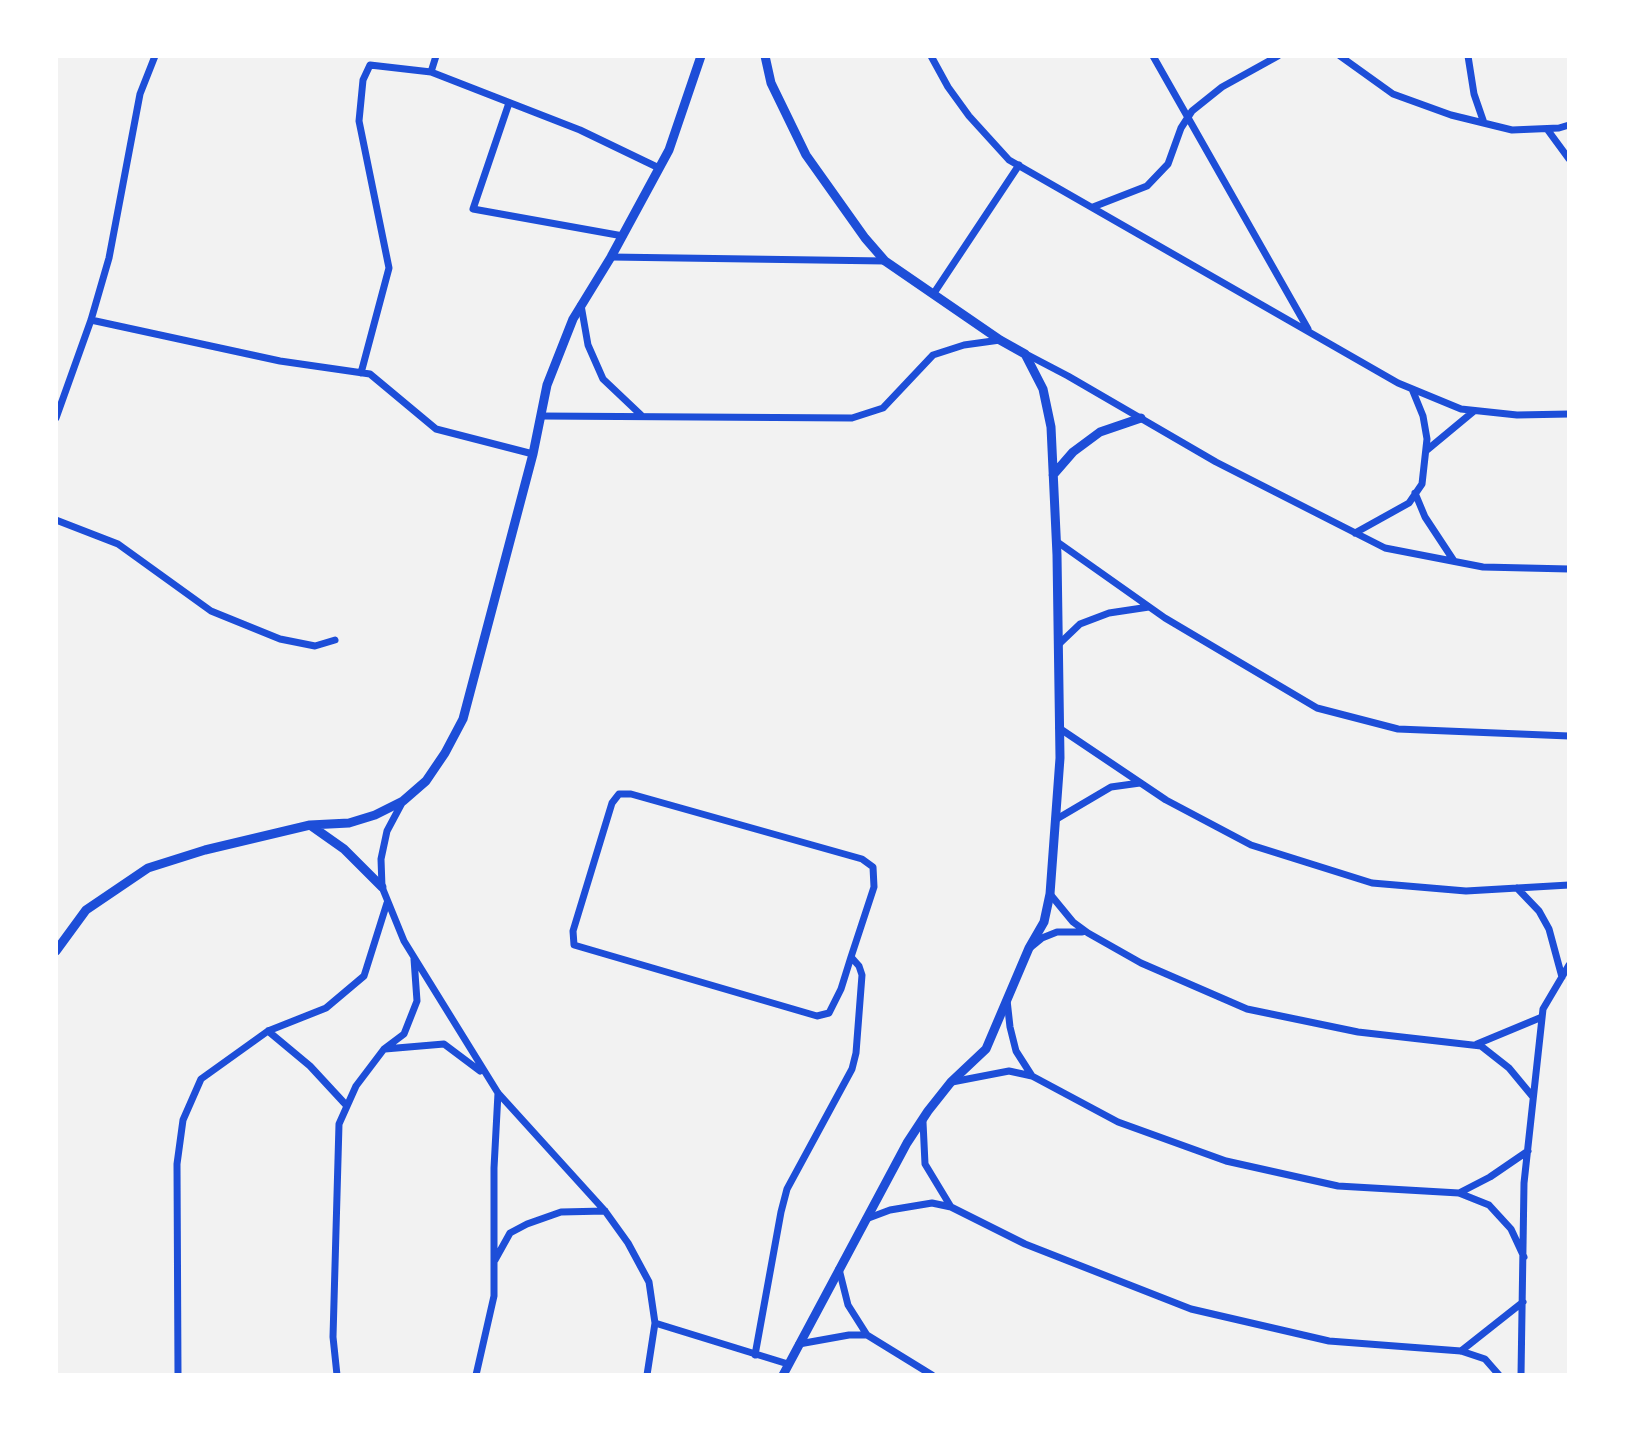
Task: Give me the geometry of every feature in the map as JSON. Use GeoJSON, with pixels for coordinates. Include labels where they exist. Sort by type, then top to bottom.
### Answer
{"type":"FeatureCollection","features":[{"type":"Feature","properties":{"kind":"street"},"geometry":{"type":"LineString","coordinates":[[56,418],[91,320],[109,258],[140,94],[155,56]]}},
{"type":"Feature","properties":{"kind":"street"},"geometry":{"type":"LineString","coordinates":[[431,72],[436,56]]}},
{"type":"Feature","properties":{"kind":"street"},"geometry":{"type":"LineString","coordinates":[[56,951],[86,910],[148,868],[205,850],[310,825],[349,823],[375,815],[403,801],[426,781],[463,719],[533,454],[547,385],[573,319],[623,236],[669,150],[701,56]]}},
{"type":"Feature","properties":{"kind":"street"},"geometry":{"type":"LineString","coordinates":[[765,56],[771,83],[806,155],[865,238],[885,261],[1000,340],[1216,462],[1385,548],[1483,567],[1569,569]]}},
{"type":"Feature","properties":{"kind":"street"},"geometry":{"type":"LineString","coordinates":[[931,56],[969,116],[1009,160],[1412,389],[1461,409],[1517,415],[1569,414]]}},
{"type":"Feature","properties":{"kind":"street"},"geometry":{"type":"LineString","coordinates":[[1153,56],[1309,330]]}},
{"type":"Feature","properties":{"kind":"street"},"geometry":{"type":"LineString","coordinates":[[1092,207],[1147,186],[1168,164],[1192,111],[1222,87],[1278,56]]}},
{"type":"Feature","properties":{"kind":"street"},"geometry":{"type":"LineString","coordinates":[[1340,56],[1393,94],[1451,115],[1512,130],[1569,125]]}},
{"type":"Feature","properties":{"kind":"street"},"geometry":{"type":"LineString","coordinates":[[1468,56],[1474,94],[1484,123]]}},
{"type":"Feature","properties":{"kind":"street"},"geometry":{"type":"LineString","coordinates":[[361,373],[389,268],[359,121],[363,80],[370,65],[431,72],[580,130],[659,168]]}},
{"type":"Feature","properties":{"kind":"street"},"geometry":{"type":"LineString","coordinates":[[509,103],[473,209],[623,236]]}},
{"type":"Feature","properties":{"kind":"street"},"geometry":{"type":"LineString","coordinates":[[1547,129],[1569,159]]}},
{"type":"Feature","properties":{"kind":"street"},"geometry":{"type":"LineString","coordinates":[[934,293],[1019,165]]}},
{"type":"Feature","properties":{"kind":"street"},"geometry":{"type":"LineString","coordinates":[[611,257],[885,261]]}},
{"type":"Feature","properties":{"kind":"street"},"geometry":{"type":"LineString","coordinates":[[581,305],[588,345],[603,379],[641,415]]}},
{"type":"Feature","properties":{"kind":"street"},"geometry":{"type":"LineString","coordinates":[[91,320],[280,361],[370,374],[436,429],[533,454]]}},
{"type":"Feature","properties":{"kind":"street"},"geometry":{"type":"LineString","coordinates":[[541,416],[852,418],[883,408],[933,355],[964,345],[1000,340]]}},
{"type":"Feature","properties":{"kind":"street"},"geometry":{"type":"LineString","coordinates":[[783,1375],[923,1119],[951,1082],[986,1049],[1029,948],[1044,922],[1050,894],[1059,728],[1056,541],[1051,427],[1043,389],[1025,354]]}},
{"type":"Feature","properties":{"kind":"street"},"geometry":{"type":"LineString","coordinates":[[1355,533],[1409,503],[1422,484],[1427,450],[1423,416],[1412,389]]}},
{"type":"Feature","properties":{"kind":"street"},"geometry":{"type":"LineString","coordinates":[[1427,450],[1474,411]]}},
{"type":"Feature","properties":{"kind":"street"},"geometry":{"type":"LineString","coordinates":[[1053,475],[1073,452],[1100,432],[1141,418]]}},
{"type":"Feature","properties":{"kind":"street"},"geometry":{"type":"LineString","coordinates":[[1415,493],[1425,517],[1454,561]]}},
{"type":"Feature","properties":{"kind":"street"},"geometry":{"type":"LineString","coordinates":[[56,520],[118,544],[211,611],[280,639],[315,646],[335,640]]}},
{"type":"Feature","properties":{"kind":"street"},"geometry":{"type":"LineString","coordinates":[[1056,541],[1150,607],[1317,708],[1398,729],[1569,736]]}},
{"type":"Feature","properties":{"kind":"street"},"geometry":{"type":"LineString","coordinates":[[1058,645],[1080,624],[1109,613],[1150,607]]}},
{"type":"Feature","properties":{"kind":"street"},"geometry":{"type":"LineString","coordinates":[[1059,728],[1166,800],[1251,845],[1372,883],[1466,891],[1569,885]]}},
{"type":"Feature","properties":{"kind":"street"},"geometry":{"type":"LineString","coordinates":[[1055,820],[1111,787],[1141,783]]}},
{"type":"Feature","properties":{"kind":"street"},"geometry":{"type":"LineString","coordinates":[[619,794],[631,794],[862,859],[873,867],[874,887],[851,957],[829,1013],[817,1016],[574,945],[573,931],[612,803],[619,794]]}},
{"type":"Feature","properties":{"kind":"street"},"geometry":{"type":"LineString","coordinates":[[382,887],[381,859],[387,831],[403,801]]}},
{"type":"Feature","properties":{"kind":"street"},"geometry":{"type":"LineString","coordinates":[[310,825],[344,849],[382,887],[404,941],[498,1093],[605,1211],[628,1243],[649,1282],[655,1323],[647,1375]]}},
{"type":"Feature","properties":{"kind":"street"},"geometry":{"type":"LineString","coordinates":[[1517,888],[1539,911],[1549,929],[1562,977]]}},
{"type":"Feature","properties":{"kind":"street"},"geometry":{"type":"LineString","coordinates":[[1050,894],[1073,922],[1088,933],[1141,963],[1247,1009],[1358,1032],[1481,1046],[1509,1068],[1533,1097]]}},
{"type":"Feature","properties":{"kind":"street"},"geometry":{"type":"LineString","coordinates":[[178,1375],[177,1164],[183,1120],[201,1079],[268,1031],[326,1008],[364,976],[388,900]]}},
{"type":"Feature","properties":{"kind":"street"},"geometry":{"type":"LineString","coordinates":[[1029,948],[1057,932],[1073,930],[1088,933]]}},
{"type":"Feature","properties":{"kind":"street"},"geometry":{"type":"LineString","coordinates":[[337,1375],[333,1337],[339,1124],[356,1086],[384,1049],[404,1034],[417,1001],[414,957]]}},
{"type":"Feature","properties":{"kind":"street"},"geometry":{"type":"LineString","coordinates":[[755,1355],[787,1189],[852,1069],[856,1053],[862,975],[851,957]]}},
{"type":"Feature","properties":{"kind":"street"},"geometry":{"type":"LineString","coordinates":[[1521,1375],[1524,1183],[1542,1017],[1543,1009],[1569,965]]}},
{"type":"Feature","properties":{"kind":"street"},"geometry":{"type":"LineString","coordinates":[[1007,1000],[1016,1051],[1032,1076]]}},
{"type":"Feature","properties":{"kind":"street"},"geometry":{"type":"LineString","coordinates":[[1474,1045],[1542,1017]]}},
{"type":"Feature","properties":{"kind":"street"},"geometry":{"type":"LineString","coordinates":[[268,1031],[310,1066],[347,1106]]}},
{"type":"Feature","properties":{"kind":"street"},"geometry":{"type":"LineString","coordinates":[[384,1049],[444,1044],[485,1074]]}},
{"type":"Feature","properties":{"kind":"street"},"geometry":{"type":"LineString","coordinates":[[951,1082],[1009,1071],[1032,1076],[1118,1122],[1226,1161],[1338,1186],[1459,1193],[1489,1205],[1511,1229],[1524,1257]]}},
{"type":"Feature","properties":{"kind":"street"},"geometry":{"type":"LineString","coordinates":[[476,1375],[494,1296],[498,1093]]}},
{"type":"Feature","properties":{"kind":"street"},"geometry":{"type":"LineString","coordinates":[[923,1119],[925,1164],[951,1207]]}},
{"type":"Feature","properties":{"kind":"street"},"geometry":{"type":"LineString","coordinates":[[1459,1193],[1490,1177],[1528,1151]]}},
{"type":"Feature","properties":{"kind":"street"},"geometry":{"type":"LineString","coordinates":[[866,1219],[890,1210],[932,1203],[951,1207],[1025,1244],[1191,1309],[1329,1341],[1461,1351],[1485,1359],[1499,1375]]}},
{"type":"Feature","properties":{"kind":"street"},"geometry":{"type":"LineString","coordinates":[[494,1262],[510,1233],[527,1224],[561,1212],[605,1211]]}},
{"type":"Feature","properties":{"kind":"street"},"geometry":{"type":"LineString","coordinates":[[839,1269],[848,1305],[867,1335],[932,1375]]}},
{"type":"Feature","properties":{"kind":"street"},"geometry":{"type":"LineString","coordinates":[[1461,1351],[1523,1302]]}},
{"type":"Feature","properties":{"kind":"street"},"geometry":{"type":"LineString","coordinates":[[655,1323],[788,1364]]}},
{"type":"Feature","properties":{"kind":"street"},"geometry":{"type":"LineString","coordinates":[[799,1344],[867,1335]]}}]}
